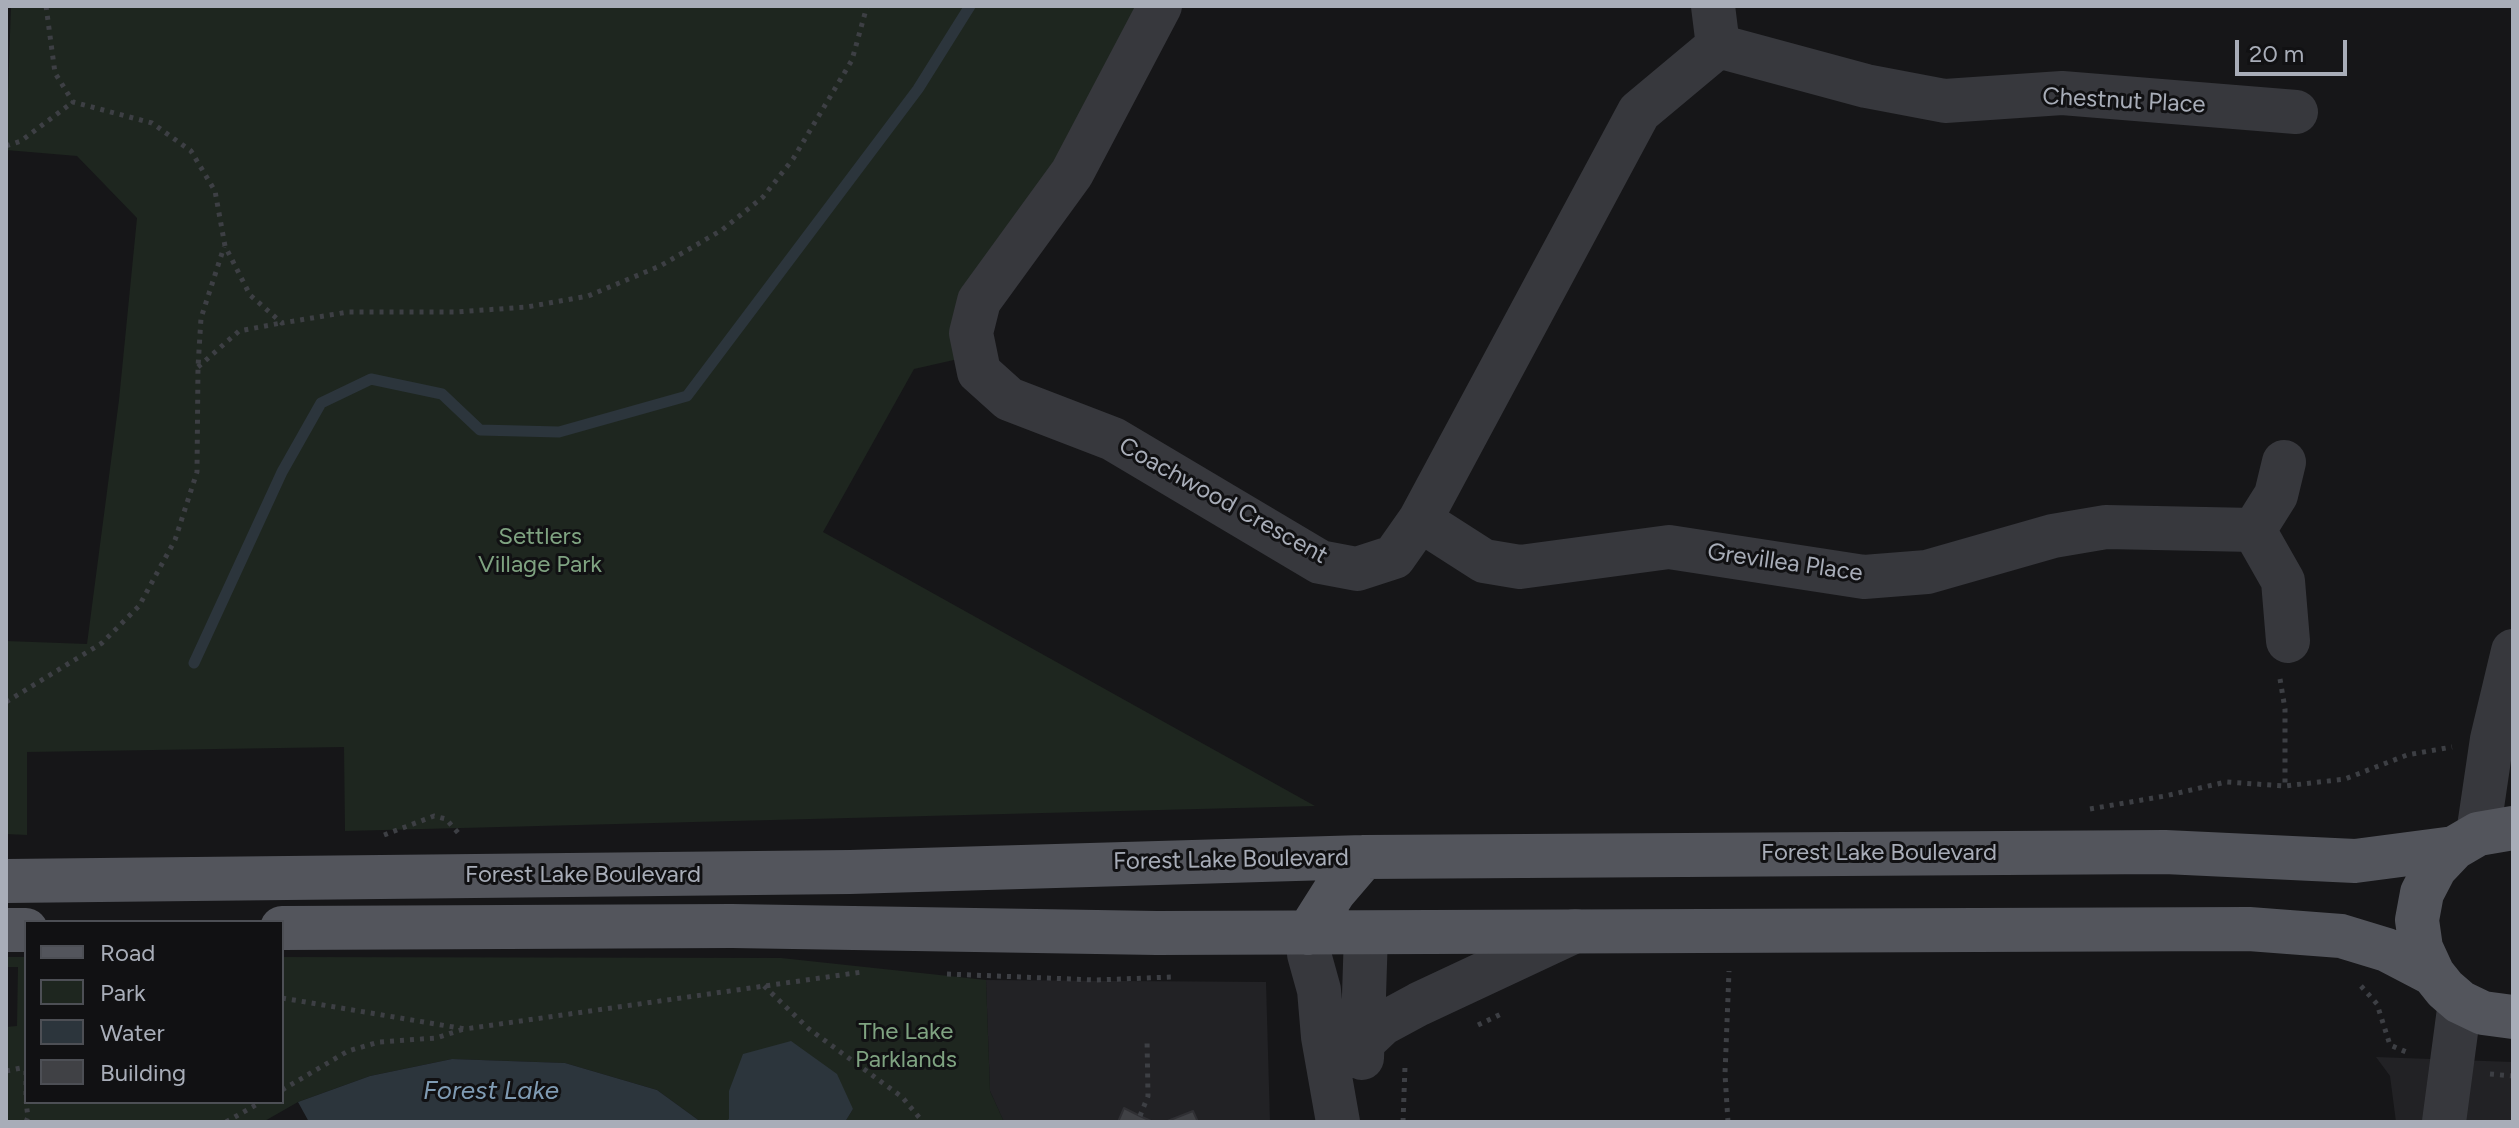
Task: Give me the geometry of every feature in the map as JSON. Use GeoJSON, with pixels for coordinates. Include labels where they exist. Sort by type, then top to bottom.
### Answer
{"type":"FeatureCollection","features":[{"type":"Feature","properties":{"kind":"main road","name":"Forest Lake Boulevard"},"geometry":{"type":"LineString","coordinates":[[6,881],[818,873],[1322,875],[1364,857],[2165,852],[2355,861],[2482,837]]}},
{"type":"Feature","properties":{"kind":"main road"},"geometry":{"type":"LineString","coordinates":[[2446,988],[2421,948],[2417,920],[2422,893],[2435,868],[2482,837]]}},
{"type":"Feature","properties":{"kind":"main road"},"geometry":{"type":"LineString","coordinates":[[1322,875],[1366,933]]}},
{"type":"Feature","properties":{"kind":"main road"},"geometry":{"type":"LineString","coordinates":[[1308,933],[1322,875]]}},
{"type":"Feature","properties":{"kind":"main road"},"geometry":{"type":"LineString","coordinates":[[284,928],[732,926],[1142,933],[2249,929],[2341,936],[2387,950],[2483,1013],[2513,1017]]}},
{"type":"Feature","properties":{"kind":"street","name":"Coachwood Crescent"},"geometry":{"type":"LineString","coordinates":[[1160,6],[1072,173],[979,301],[971,333],[979,372],[1009,399],[1113,439],[1320,562],[1357,569],[1394,557],[1420,520],[1639,112],[1716,26]]}},
{"type":"Feature","properties":{"kind":"street","name":"Chestnut Place"},"geometry":{"type":"LineString","coordinates":[[1716,26],[1866,86],[1945,101],[2062,93],[2296,112]]}},
{"type":"Feature","properties":{"kind":"street"},"geometry":{"type":"LineString","coordinates":[[2284,462],[2276,495],[2254,530],[2283,581],[2288,641]]}},
{"type":"Feature","properties":{"kind":"street","name":"Grevillea Place"},"geometry":{"type":"LineString","coordinates":[[1420,520],[1484,561],[1520,567],[1669,547],[1864,577],[1927,572],[2053,536],[2106,527],[2254,530]]}},
{"type":"Feature","properties":{"kind":"street"},"geometry":{"type":"LineString","coordinates":[[2482,837],[2492,739],[2513,651]]}},
{"type":"Feature","properties":{"kind":"street"},"geometry":{"type":"LineString","coordinates":[[1364,1041],[1382,1024],[1419,1004],[1575,931]]}},
{"type":"Feature","properties":{"kind":"street"},"geometry":{"type":"LineString","coordinates":[[1308,933],[1338,1122]]}},
{"type":"Feature","properties":{"kind":"street"},"geometry":{"type":"LineString","coordinates":[[1355,1122],[1364,1041],[1366,933]]}},
{"type":"Feature","properties":{"kind":"street"},"geometry":{"type":"LineString","coordinates":[[2444,1122],[2451,1070],[2446,988]]}},
{"type":"Feature","properties":{"kind":"path"},"geometry":{"type":"LineString","coordinates":[[46,6],[55,73],[73,102],[152,123],[191,151],[215,191],[225,246],[250,295],[282,323]]}},
{"type":"Feature","properties":{"kind":"path"},"geometry":{"type":"LineString","coordinates":[[198,367],[239,331],[348,312],[456,312],[527,307],[588,296],[660,266],[722,230],[763,197],[793,159],[852,60],[867,6]]}},
{"type":"Feature","properties":{"kind":"path"},"geometry":{"type":"LineString","coordinates":[[6,146],[21,141],[73,102]]}},
{"type":"Feature","properties":{"kind":"path"},"geometry":{"type":"LineString","coordinates":[[6,702],[102,643],[139,606],[175,540],[197,472],[201,318],[225,246]]}},
{"type":"Feature","properties":{"kind":"path"},"geometry":{"type":"LineString","coordinates":[[2285,786],[2285,709],[2276,659],[2288,641]]}},
{"type":"Feature","properties":{"kind":"path"},"geometry":{"type":"LineString","coordinates":[[1728,1122],[1725,1074],[1730,961]]}},
{"type":"Feature","properties":{"kind":"path"},"geometry":{"type":"LineString","coordinates":[[284,1089],[348,1051],[379,1042],[436,1038],[465,1029],[868,971]]}},
{"type":"Feature","properties":{"kind":"path"},"geometry":{"type":"LineString","coordinates":[[942,973],[1095,980],[1182,977]]}},
{"type":"Feature","properties":{"kind":"path"},"geometry":{"type":"LineString","coordinates":[[2360,984],[2377,1004],[2390,1045],[2451,1070],[2513,1076]]}},
{"type":"Feature","properties":{"kind":"path"},"geometry":{"type":"LineString","coordinates":[[763,985],[809,1029],[902,1097],[923,1122]]}},
{"type":"Feature","properties":{"kind":"path"},"geometry":{"type":"LineString","coordinates":[[284,998],[465,1029]]}},
{"type":"Feature","properties":{"kind":"path"},"geometry":{"type":"LineString","coordinates":[[1466,1028],[1487,1023],[1510,1009]]}},
{"type":"Feature","properties":{"kind":"path"},"geometry":{"type":"LineString","coordinates":[[1140,1116],[1148,1096],[1147,1039]]}},
{"type":"Feature","properties":{"kind":"path"},"geometry":{"type":"LineString","coordinates":[[1403,1122],[1406,1058]]}},
{"type":"Feature","properties":{"kind":"path"},"geometry":{"type":"LineString","coordinates":[[226,1122],[258,1104]]}},
{"type":"Feature","properties":{"kind":"shaded area"},"geometry":{"type":"Polygon","coordinates":[[[986,980],[1266,982],[1270,1122],[1004,1122],[990,1091],[986,980]]]}},
{"type":"Feature","properties":{"kind":"shaded area"},"geometry":{"type":"Polygon","coordinates":[[[2376,1057],[2513,1062],[2513,1122],[2396,1122],[2390,1076],[2376,1057]]]}},
{"type":"Feature","properties":{"kind":"green space","name":"Settlers Village Park"},"geometry":{"type":"Polygon","coordinates":[[[11,6],[1160,6],[976,355],[914,369],[823,532],[1315,806],[345,831],[344,747],[27,752],[27,835],[6,834],[6,641],[87,644],[119,400],[137,218],[77,156],[6,150],[11,6]]]}},
{"type":"Feature","properties":{"kind":"green space","name":"The Lake Parklands"},"geometry":{"type":"Polygon","coordinates":[[[6,957],[24,957],[24,1104],[284,1104],[284,957],[781,958],[986,980],[990,1091],[1004,1122],[845,1122],[853,1109],[729,1091],[729,1120],[701,1122],[657,1090],[565,1063],[452,1059],[370,1076],[298,1102],[263,1122],[6,1122],[6,1027],[17,1026],[18,967],[6,967],[6,957]]]}},
{"type":"Feature","properties":{"kind":"water"},"geometry":{"type":"Polygon","coordinates":[[[791,1041],[837,1074],[853,1109],[845,1122],[725,1122],[729,1119],[729,1091],[743,1054],[791,1041]]]}},
{"type":"Feature","properties":{"kind":"water","name":"Forest Lake"},"geometry":{"type":"Polygon","coordinates":[[[452,1059],[565,1063],[657,1090],[701,1122],[309,1122],[298,1102],[370,1076],[452,1059]]]}},
{"type":"Feature","properties":{"kind":"building"},"geometry":{"type":"Polygon","coordinates":[[[1124,1108],[1140,1116],[1153,1122],[1118,1122],[1124,1108]]]}},
{"type":"Feature","properties":{"kind":"building"},"geometry":{"type":"Polygon","coordinates":[[[1193,1111],[1198,1122],[1165,1122],[1193,1111]]]}},
{"type":"Feature","properties":{"kind":"waterway"},"geometry":{"type":"LineString","coordinates":[[194,663],[282,472],[321,403],[371,379],[442,394],[480,430],[559,432],[687,396],[918,89],[970,6]]}}]}
